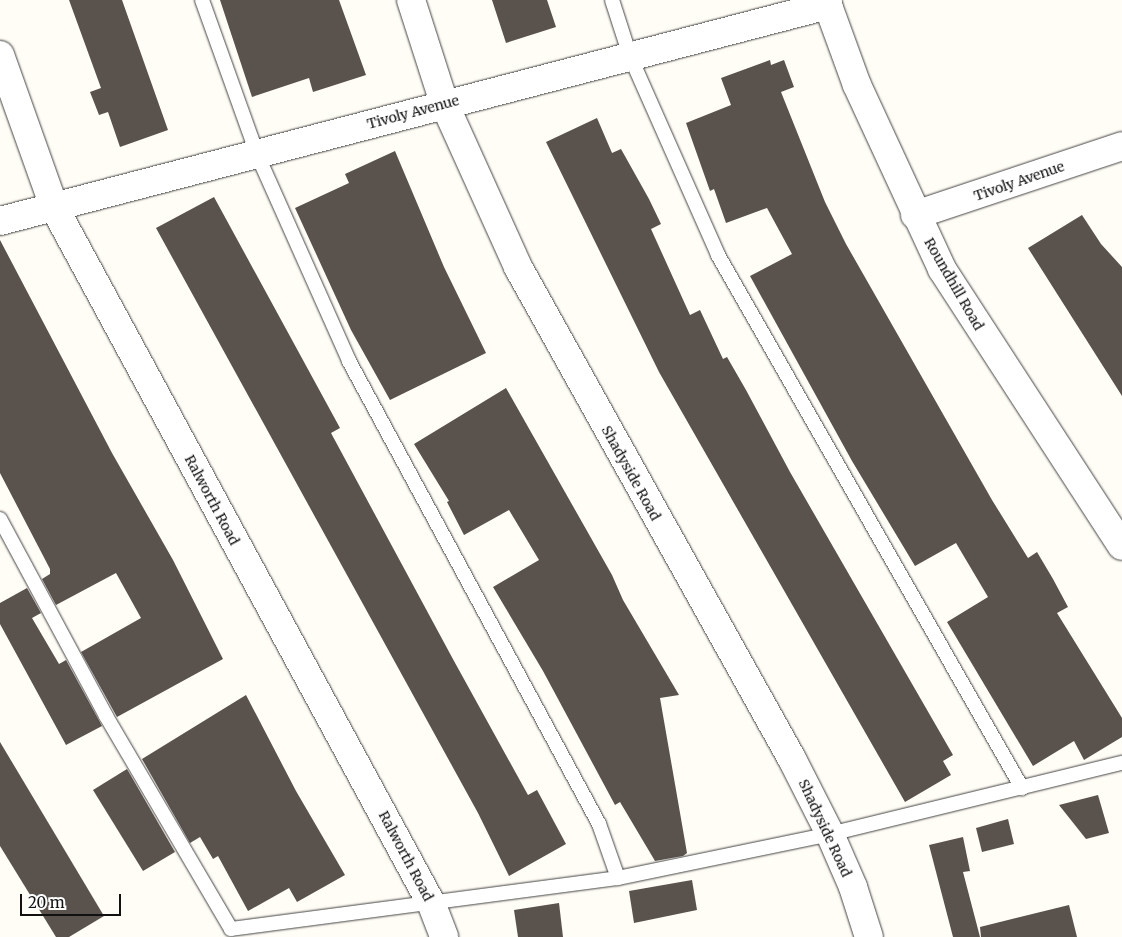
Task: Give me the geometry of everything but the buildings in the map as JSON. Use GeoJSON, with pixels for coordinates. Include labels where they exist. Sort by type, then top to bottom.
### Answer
{"type":"FeatureCollection","features":[{"type":"Feature","properties":{"kind":"street","name":"Shadyside Road"},"geometry":{"type":"LineString","coordinates":[[411,0],[444,103],[537,302],[792,759],[830,834],[853,887],[869,937]]}},
{"type":"Feature","properties":{"kind":"street","name":"Tivoly Avenue"},"geometry":{"type":"LineString","coordinates":[[0,221],[827,3]]}},
{"type":"Feature","properties":{"kind":"street","name":"Roundhill Road"},"geometry":{"type":"LineString","coordinates":[[827,3],[857,85],[915,215],[942,269],[972,318],[1122,546]]}},
{"type":"Feature","properties":{"kind":"street","name":"Ralworth Road"},"geometry":{"type":"LineString","coordinates":[[0,55],[54,206],[432,904],[444,937]]}},
{"type":"Feature","properties":{"kind":"street","name":"Tivoly Avenue"},"geometry":{"type":"LineString","coordinates":[[915,215],[1122,146]]}},
{"type":"Feature","properties":{"kind":"lane"},"geometry":{"type":"LineString","coordinates":[[202,0],[257,154],[349,361],[599,824],[618,878]]}},
{"type":"Feature","properties":{"kind":"lane"},"geometry":{"type":"LineString","coordinates":[[612,0],[630,56],[718,255],[1022,788]]}},
{"type":"Feature","properties":{"kind":"lane"},"geometry":{"type":"LineString","coordinates":[[0,519],[106,716],[231,929],[618,878],[830,834],[1122,763]]}}]}
